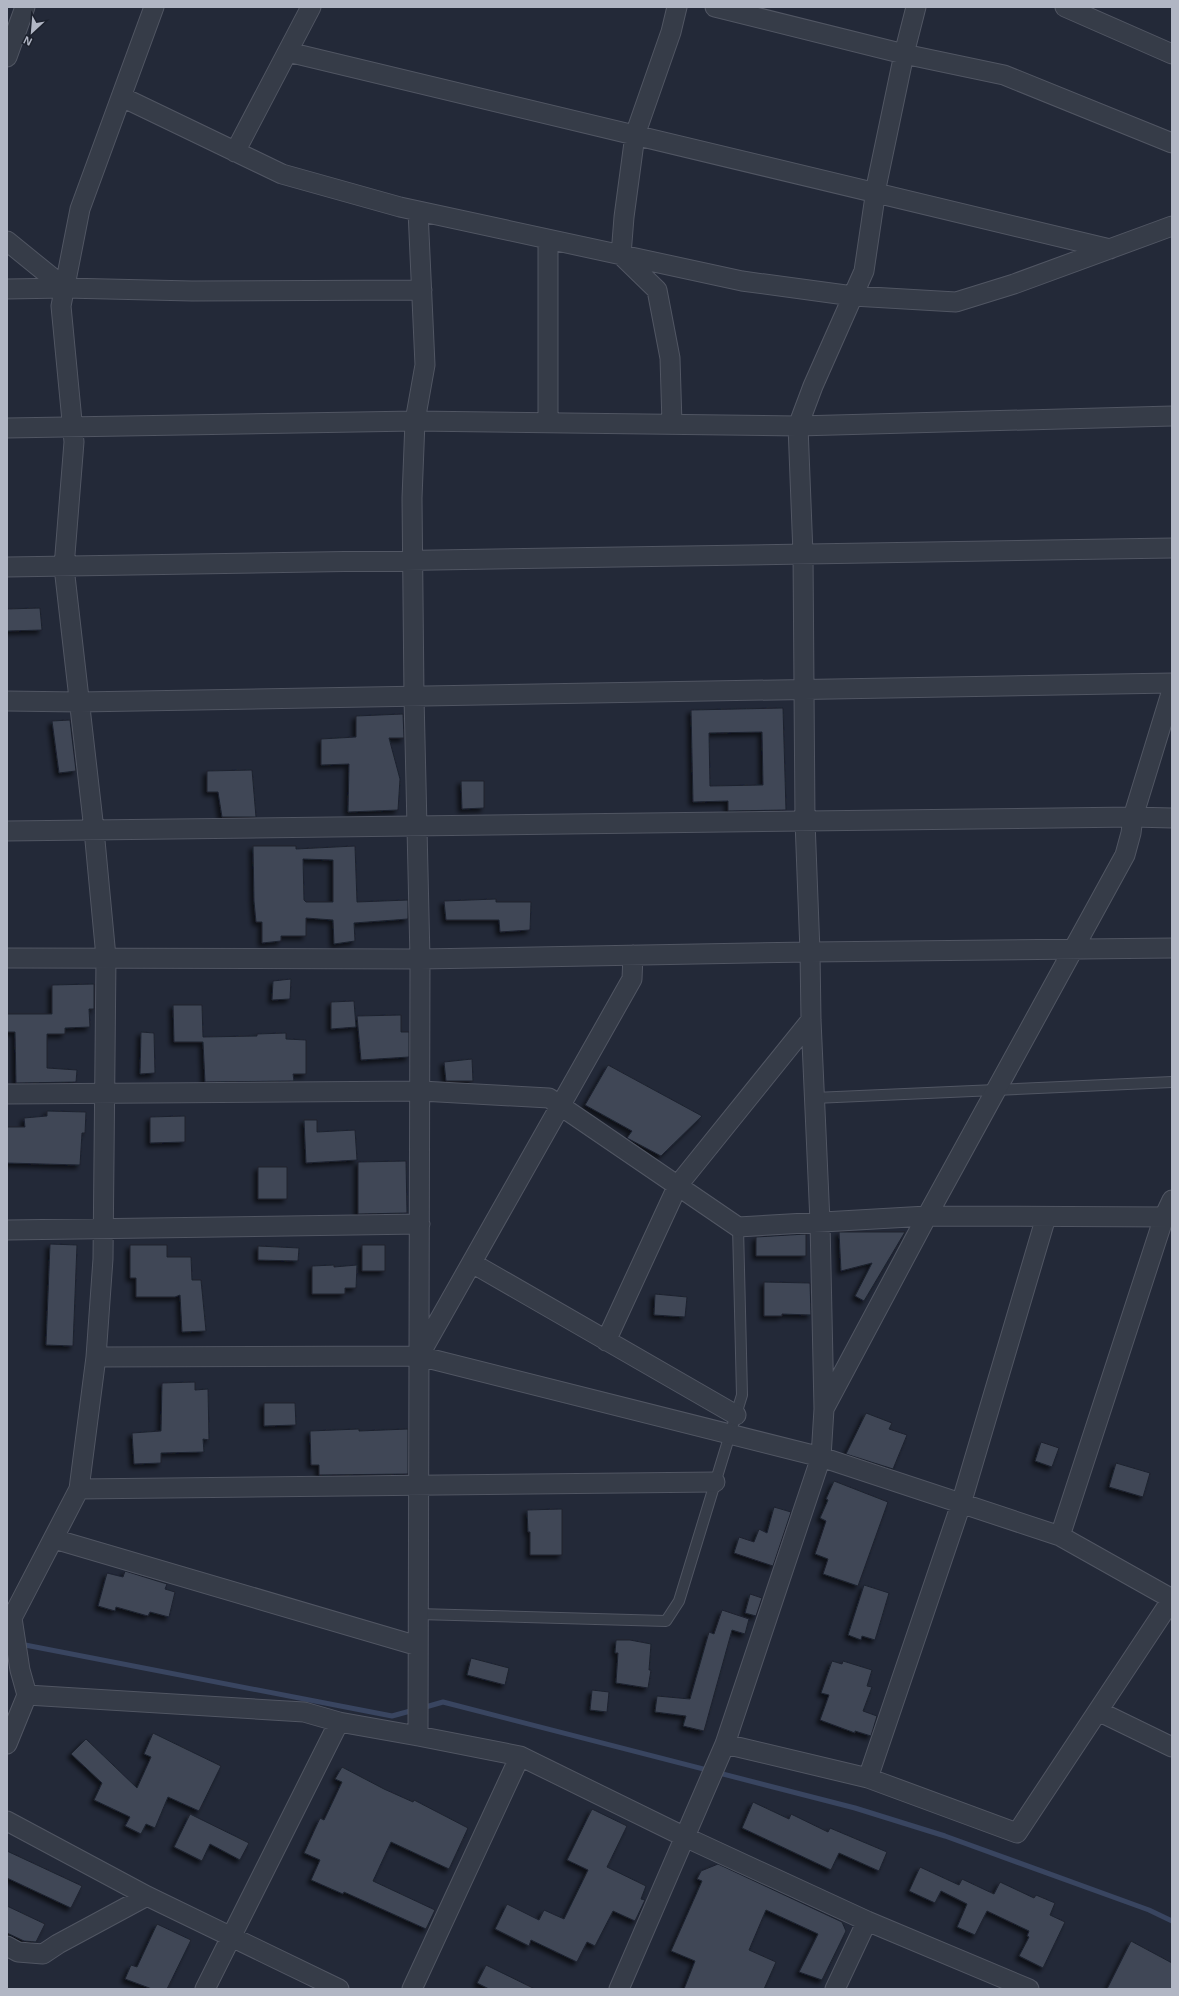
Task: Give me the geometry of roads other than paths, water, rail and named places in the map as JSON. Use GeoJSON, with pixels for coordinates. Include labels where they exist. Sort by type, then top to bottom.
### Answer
{"type":"FeatureCollection","features":[{"type":"Feature","properties":{"kind":"street"},"geometry":{"type":"LineString","coordinates":[[7,1744],[27,1695],[20,1670],[12,1618],[79,1489],[96,1357],[104,1259],[106,957],[94,830],[64,567],[74,442],[61,306],[80,210],[154,7]]}},
{"type":"Feature","properties":{"kind":"street"},"geometry":{"type":"LineString","coordinates":[[235,152],[311,7]]}},
{"type":"Feature","properties":{"kind":"street"},"geometry":{"type":"LineString","coordinates":[[621,255],[624,217],[635,135],[671,32],[677,7]]}},
{"type":"Feature","properties":{"kind":"street"},"geometry":{"type":"LineString","coordinates":[[715,7],[904,54],[1004,75],[1172,143]]}},
{"type":"Feature","properties":{"kind":"street"},"geometry":{"type":"LineString","coordinates":[[619,1989],[725,1744],[821,1457],[824,1409],[820,1222],[810,1020],[810,952],[805,821],[803,554],[798,426],[813,386],[864,271],[876,193],[904,54],[916,7]]}},
{"type":"Feature","properties":{"kind":"street"},"geometry":{"type":"LineString","coordinates":[[1065,7],[1172,54]]}},
{"type":"Feature","properties":{"kind":"street"},"geometry":{"type":"LineString","coordinates":[[7,57],[17,14]]}},
{"type":"Feature","properties":{"kind":"street"},"geometry":{"type":"LineString","coordinates":[[288,52],[1110,248]]}},
{"type":"Feature","properties":{"kind":"street"},"geometry":{"type":"LineString","coordinates":[[122,98],[282,174],[418,211],[742,281],[853,296],[956,302],[1014,284],[1172,226]]}},
{"type":"Feature","properties":{"kind":"street"},"geometry":{"type":"LineString","coordinates":[[418,211],[425,365],[415,421],[412,498],[421,1091],[418,1736]]}},
{"type":"Feature","properties":{"kind":"street"},"geometry":{"type":"LineString","coordinates":[[548,239],[548,423]]}},
{"type":"Feature","properties":{"kind":"street"},"geometry":{"type":"LineString","coordinates":[[7,241],[65,288]]}},
{"type":"Feature","properties":{"kind":"street"},"geometry":{"type":"LineString","coordinates":[[621,255],[657,290],[670,358],[672,424]]}},
{"type":"Feature","properties":{"kind":"street"},"geometry":{"type":"LineString","coordinates":[[7,289],[65,288],[192,291],[422,290]]}},
{"type":"Feature","properties":{"kind":"street"},"geometry":{"type":"LineString","coordinates":[[7,428],[415,421],[798,426],[1172,416]]}},
{"type":"Feature","properties":{"kind":"street"},"geometry":{"type":"LineString","coordinates":[[7,567],[1172,548]]}},
{"type":"Feature","properties":{"kind":"street"},"geometry":{"type":"LineString","coordinates":[[7,701],[79,702],[1172,683]]}},
{"type":"Feature","properties":{"kind":"street"},"geometry":{"type":"LineString","coordinates":[[824,1409],[927,1216],[998,1089],[1125,854],[1131,833],[1133,817],[1172,690]]}},
{"type":"Feature","properties":{"kind":"street"},"geometry":{"type":"LineString","coordinates":[[7,831],[1133,817],[1172,818]]}},
{"type":"Feature","properties":{"kind":"street"},"geometry":{"type":"LineString","coordinates":[[7,958],[106,957],[420,959],[810,952],[1172,948]]}},
{"type":"Feature","properties":{"kind":"street"},"geometry":{"type":"LineString","coordinates":[[420,1356],[632,979],[633,955]]}},
{"type":"Feature","properties":{"kind":"street"},"geometry":{"type":"LineString","coordinates":[[606,1341],[678,1185],[810,1020]]}},
{"type":"Feature","properties":{"kind":"street"},"geometry":{"type":"LineString","coordinates":[[7,1094],[105,1092],[421,1091],[549,1098],[738,1227],[927,1216],[1046,1217],[1169,1212],[1060,1536]]}},
{"type":"Feature","properties":{"kind":"street"},"geometry":{"type":"LineString","coordinates":[[868,1778],[961,1504],[1046,1217]]}},
{"type":"Feature","properties":{"kind":"street"},"geometry":{"type":"LineString","coordinates":[[7,1230],[420,1224]]}},
{"type":"Feature","properties":{"kind":"street"},"geometry":{"type":"LineString","coordinates":[[472,1263],[736,1415]]}},
{"type":"Feature","properties":{"kind":"street"},"geometry":{"type":"LineString","coordinates":[[96,1357],[420,1356],[821,1457],[1060,1536],[1172,1599],[1017,1832],[868,1778],[725,1744]]}},
{"type":"Feature","properties":{"kind":"street"},"geometry":{"type":"LineString","coordinates":[[79,1489],[715,1482]]}},
{"type":"Feature","properties":{"kind":"street"},"geometry":{"type":"LineString","coordinates":[[54,1539],[418,1646]]}},
{"type":"Feature","properties":{"kind":"street"},"geometry":{"type":"LineString","coordinates":[[27,1695],[304,1712],[339,1722],[520,1756],[685,1837],[867,1921],[1029,1989]]}},
{"type":"Feature","properties":{"kind":"street"},"geometry":{"type":"LineString","coordinates":[[1098,1711],[1172,1747]]}},
{"type":"Feature","properties":{"kind":"street"},"geometry":{"type":"LineString","coordinates":[[205,1989],[230,1936],[339,1722]]}},
{"type":"Feature","properties":{"kind":"street"},"geometry":{"type":"LineString","coordinates":[[412,1989],[520,1756]]}},
{"type":"Feature","properties":{"kind":"street"},"geometry":{"type":"LineString","coordinates":[[7,1821],[147,1896],[339,1989]]}},
{"type":"Feature","properties":{"kind":"street"},"geometry":{"type":"LineString","coordinates":[[7,1946],[18,1952],[43,1954],[58,1944],[147,1896]]}},
{"type":"Feature","properties":{"kind":"street"},"geometry":{"type":"LineString","coordinates":[[835,1989],[867,1921]]}},
{"type":"Feature","properties":{"kind":"lane"},"geometry":{"type":"LineString","coordinates":[[814,1098],[1172,1082]]}},
{"type":"Feature","properties":{"kind":"lane"},"geometry":{"type":"LineString","coordinates":[[418,1614],[666,1621],[679,1601],[742,1395],[738,1227]]}},
{"type":"Feature","properties":{"kind":"waterway"},"geometry":{"type":"LineString","coordinates":[[20,1644],[392,1716],[414,1710]]}},
{"type":"Feature","properties":{"kind":"waterway"},"geometry":{"type":"LineString","coordinates":[[422,1708],[443,1702],[855,1808],[945,1836],[1149,1910],[1172,1921]]}}]}
